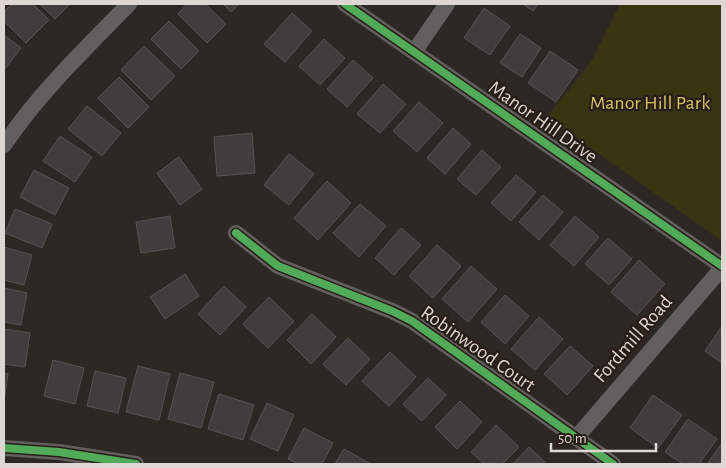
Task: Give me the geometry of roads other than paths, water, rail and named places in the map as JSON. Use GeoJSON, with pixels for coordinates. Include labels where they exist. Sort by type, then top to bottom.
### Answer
{"type":"FeatureCollection","features":[{"type":"Feature","properties":{"kind":"street"},"geometry":{"type":"LineString","coordinates":[[4,145],[33,106],[129,4]]}},
{"type":"Feature","properties":{"kind":"street","name":"Manor Hill Drive"},"geometry":{"type":"LineString","coordinates":[[344,4],[722,267]]}},
{"type":"Feature","properties":{"kind":"street"},"geometry":{"type":"LineString","coordinates":[[414,52],[447,4]]}},
{"type":"Feature","properties":{"kind":"street","name":"Robinwood Court"},"geometry":{"type":"LineString","coordinates":[[236,234],[278,266],[392,311],[412,321],[614,464]]}},
{"type":"Feature","properties":{"kind":"street","name":"Fordmill Road"},"geometry":{"type":"LineString","coordinates":[[576,438],[722,267]]}},
{"type":"Feature","properties":{"kind":"street"},"geometry":{"type":"LineString","coordinates":[[4,448],[58,452],[136,464]]}},
{"type":"Feature","properties":{"kind":"park label","name":"Manor Hill Park"},"geometry":{"type":"Point","coordinates":[650,103]}}]}
